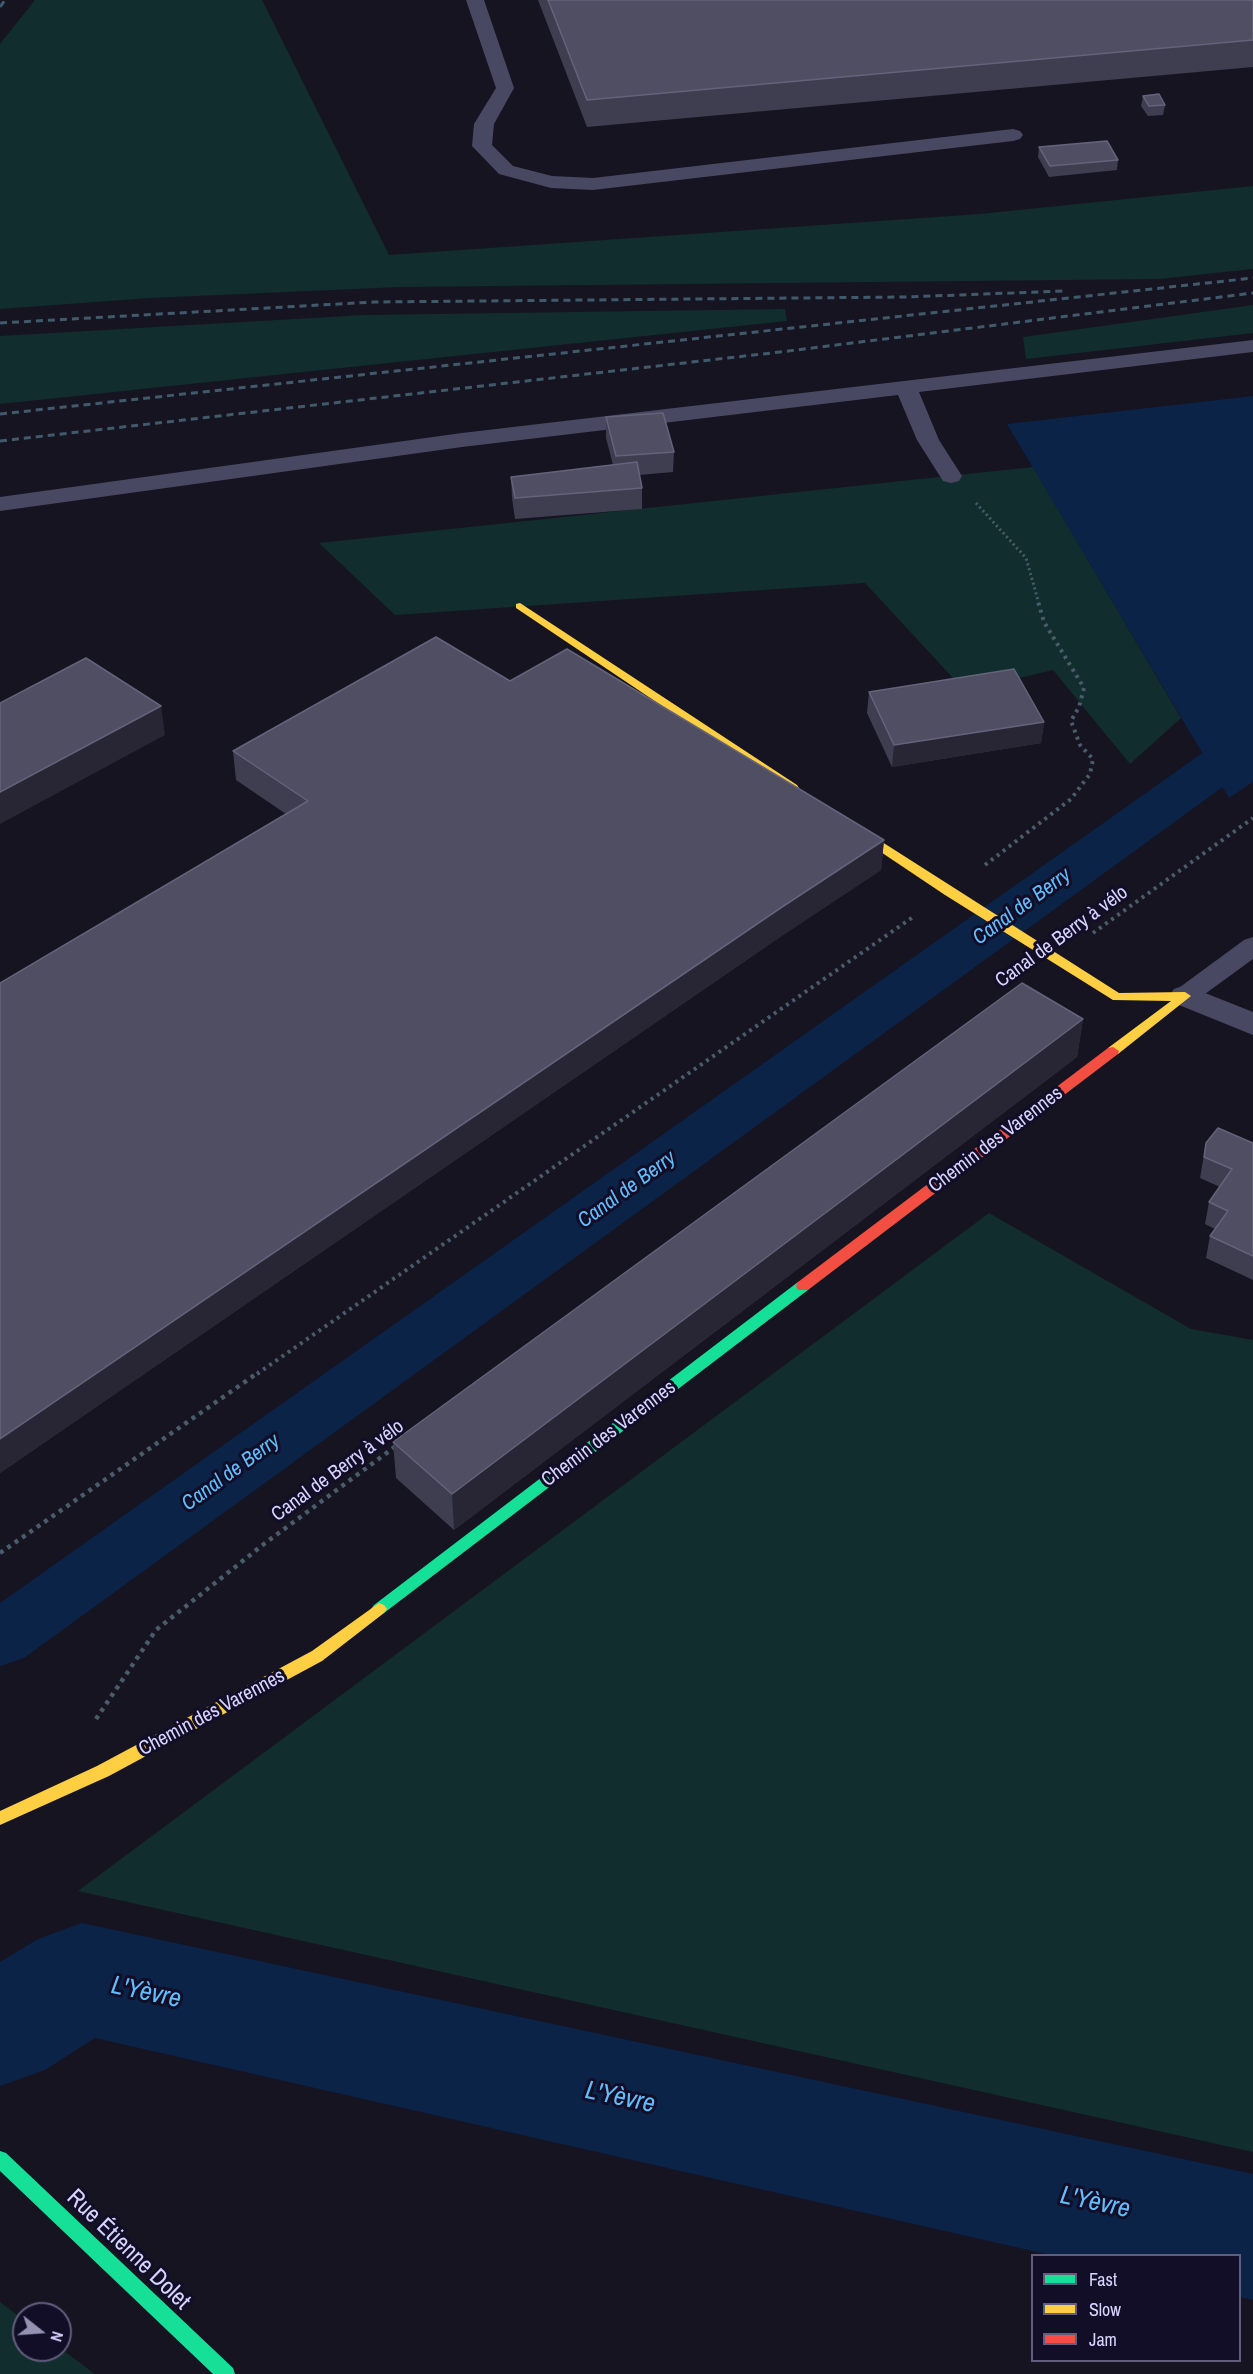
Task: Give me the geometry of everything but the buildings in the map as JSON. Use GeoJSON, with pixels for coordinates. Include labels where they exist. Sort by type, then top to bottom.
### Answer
{"type":"FeatureCollection","features":[{"type":"Feature","properties":{"kind":"street"},"geometry":{"type":"LineString","coordinates":[[520,606],[810,799]]}},
{"type":"Feature","properties":{"kind":"street"},"geometry":{"type":"LineString","coordinates":[[830,812],[949,892],[1058,958],[1117,997],[1185,996],[1253,1024]]}},
{"type":"Feature","properties":{"kind":"street","name":"Chemin des Varennes"},"geometry":{"type":"LineString","coordinates":[[0,1818],[103,1771],[317,1656],[1185,996]]}},
{"type":"Feature","properties":{"kind":"street","name":"Rue Étienne Dolet"},"geometry":{"type":"LineString","coordinates":[[0,2159],[226,2374]]}},
{"type":"Feature","properties":{"kind":"lane"},"geometry":{"type":"LineString","coordinates":[[475,0],[505,88],[484,124],[482,146],[506,170],[551,182],[593,184],[1013,135]]}},
{"type":"Feature","properties":{"kind":"lane"},"geometry":{"type":"LineString","coordinates":[[0,504],[462,440],[1253,346]]}},
{"type":"Feature","properties":{"kind":"lane"},"geometry":{"type":"LineString","coordinates":[[906,388],[928,440],[951,476]]}},
{"type":"Feature","properties":{"kind":"lane"},"geometry":{"type":"LineString","coordinates":[[1185,996],[1253,946]]}},
{"type":"Feature","properties":{"kind":"path"},"geometry":{"type":"LineString","coordinates":[[0,1552],[949,892],[1071,799],[1090,774],[1093,759],[1080,745],[1071,721],[1079,708],[1084,688],[1044,622],[1026,558],[951,476]]}},
{"type":"Feature","properties":{"kind":"path","name":"Canal de Berry à vélo"},"geometry":{"type":"LineString","coordinates":[[1058,958],[1253,818]]}},
{"type":"Feature","properties":{"kind":"path","name":"Canal de Berry à vélo"},"geometry":{"type":"LineString","coordinates":[[103,1771],[90,1733],[99,1713],[156,1630],[264,1544],[398,1445]]}},
{"type":"Feature","properties":{"kind":"green space"},"geometry":{"type":"Polygon","coordinates":[[[35,0],[262,0],[389,255],[980,214],[1253,186],[1253,269],[1159,279],[400,287],[150,298],[0,309],[0,44],[35,0]]]}},
{"type":"Feature","properties":{"kind":"green space"},"geometry":{"type":"Polygon","coordinates":[[[1253,305],[1253,333],[1026,359],[1023,337],[1253,305]]]}},
{"type":"Feature","properties":{"kind":"green space"},"geometry":{"type":"Polygon","coordinates":[[[785,309],[787,321],[0,404],[0,336],[364,315],[785,309]]]}},
{"type":"Feature","properties":{"kind":"green space"},"geometry":{"type":"Polygon","coordinates":[[[1033,467],[1181,718],[1130,764],[1053,670],[965,691],[865,583],[395,615],[319,543],[1033,467]]]}},
{"type":"Feature","properties":{"kind":"green space"},"geometry":{"type":"Polygon","coordinates":[[[989,1213],[1191,1329],[1253,1340],[1253,2152],[78,1891],[989,1213]]]}},
{"type":"Feature","properties":{"kind":"green space"},"geometry":{"type":"Polygon","coordinates":[[[0,2302],[12,2311],[12,2362],[72,2362],[72,2357],[95,2374],[0,2374],[0,2302]]]}},
{"type":"Feature","properties":{"kind":"water"},"geometry":{"type":"Polygon","coordinates":[[[1253,396],[1253,782],[1229,798],[1007,424],[1253,396]]]}},
{"type":"Feature","properties":{"kind":"waterway","name":"Canal de Berry"},"geometry":{"type":"LineString","coordinates":[[0,1639],[1253,741]]}},
{"type":"Feature","properties":{"kind":"waterway","name":"L'Yèvre"},"geometry":{"type":"LineString","coordinates":[[0,2029],[82,1979],[1253,2237]]}},
{"type":"Feature","properties":{"kind":"railway"},"geometry":{"type":"LineString","coordinates":[[0,7],[5,0]]}},
{"type":"Feature","properties":{"kind":"railway"},"geometry":{"type":"LineString","coordinates":[[0,414],[1253,278]]}},
{"type":"Feature","properties":{"kind":"railway"},"geometry":{"type":"LineString","coordinates":[[0,323],[374,302],[905,297],[1064,291]]}},
{"type":"Feature","properties":{"kind":"railway"},"geometry":{"type":"LineString","coordinates":[[0,441],[780,352],[1253,293]]}},
{"type":"Feature","properties":{"kind":"traffic: fast"},"geometry":{"type":"LineString","coordinates":[[379,1609],[803,1286]]}},
{"type":"Feature","properties":{"kind":"traffic: fast"},"geometry":{"type":"LineString","coordinates":[[0,2159],[226,2374]]}},
{"type":"Feature","properties":{"kind":"traffic: slow"},"geometry":{"type":"LineString","coordinates":[[520,606],[793,788]]}},
{"type":"Feature","properties":{"kind":"traffic: slow"},"geometry":{"type":"LineString","coordinates":[[846,823],[949,892],[1117,997],[1185,996],[1113,1051]]}},
{"type":"Feature","properties":{"kind":"traffic: slow"},"geometry":{"type":"LineString","coordinates":[[0,1818],[103,1771],[317,1656],[379,1609]]}},
{"type":"Feature","properties":{"kind":"traffic: jam"},"geometry":{"type":"LineString","coordinates":[[803,1286],[1113,1051]]}}]}
